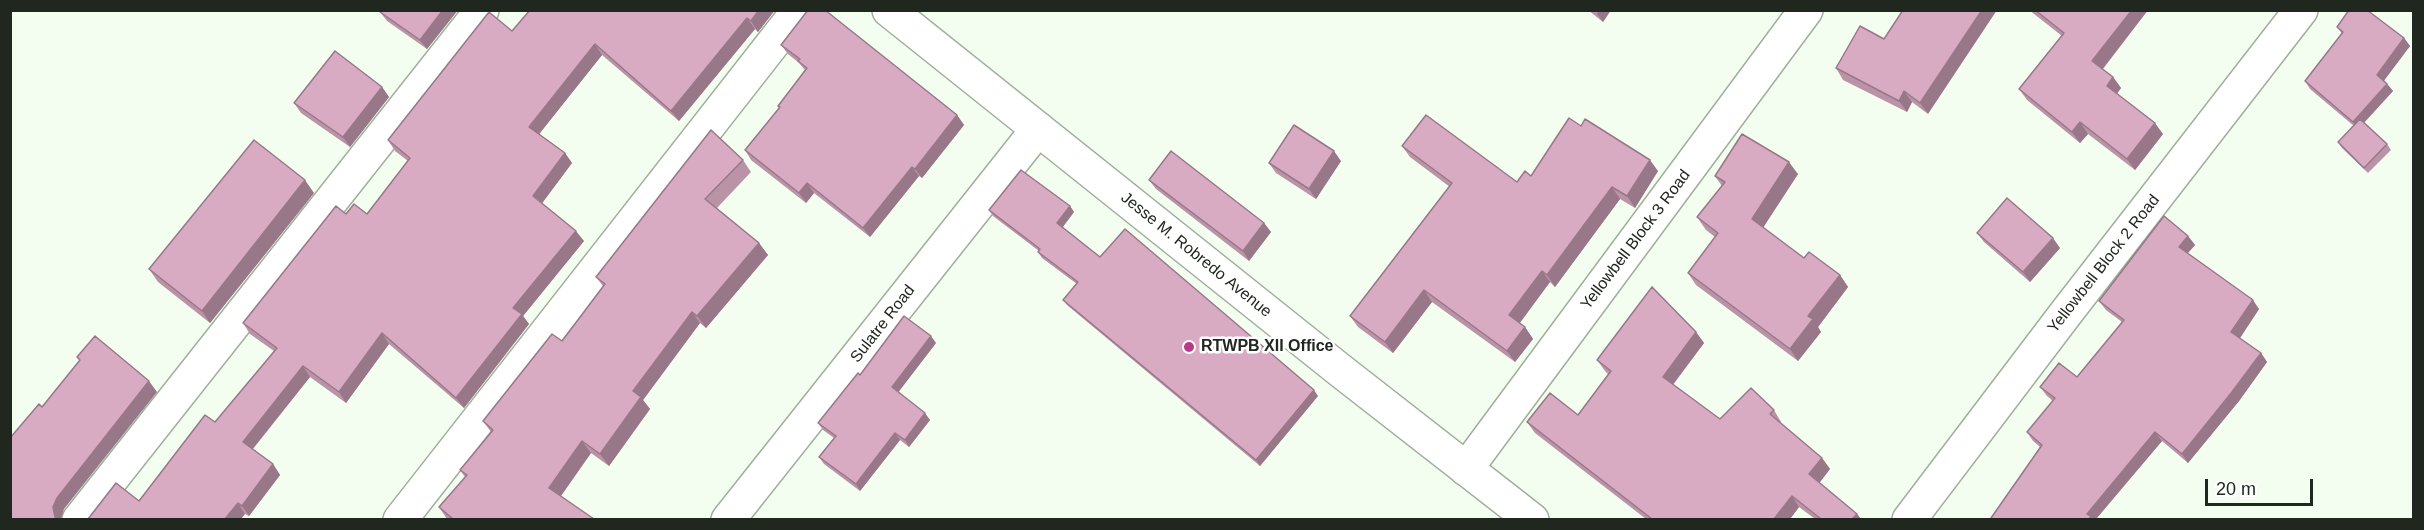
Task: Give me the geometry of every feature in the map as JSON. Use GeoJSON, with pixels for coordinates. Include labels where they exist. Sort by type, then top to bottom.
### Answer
{"type":"FeatureCollection","features":[{"type":"Feature","properties":{"kind":"street"},"geometry":{"type":"LineString","coordinates":[[79,519],[482,10]]}},
{"type":"Feature","properties":{"kind":"street"},"geometry":{"type":"LineString","coordinates":[[400,519],[799,10]]}},
{"type":"Feature","properties":{"kind":"street","name":"Jesse M. Robredo Avenue"},"geometry":{"type":"LineString","coordinates":[[889,10],[1532,519]]}},
{"type":"Feature","properties":{"kind":"street","name":"Yellowbell Block 3 Road"},"geometry":{"type":"LineString","coordinates":[[1466,469],[1806,10]]}},
{"type":"Feature","properties":{"kind":"street","name":"Yellowbell Block 2 Road"},"geometry":{"type":"LineString","coordinates":[[1909,519],[2301,10]]}},
{"type":"Feature","properties":{"kind":"street","name":"Sulatre Road"},"geometry":{"type":"LineString","coordinates":[[728,519],[1038,129]]}},
{"type":"Feature","properties":{"kind":"building"},"geometry":{"type":"Polygon","coordinates":[[[381,10],[443,10],[420,40],[380,12],[381,10]]]}},
{"type":"Feature","properties":{"kind":"building"},"geometry":{"type":"Polygon","coordinates":[[[530,10],[759,10],[751,21],[747,18],[671,111],[595,44],[529,127],[565,153],[533,196],[576,231],[513,308],[522,314],[456,398],[382,333],[339,392],[303,366],[243,442],[273,464],[242,506],[238,503],[225,519],[88,519],[116,483],[139,501],[205,415],[215,422],[277,348],[243,323],[336,206],[346,214],[354,204],[367,214],[410,158],[388,140],[489,12],[512,31],[530,10]]]}},
{"type":"Feature","properties":{"kind":"building"},"geometry":{"type":"Polygon","coordinates":[[[808,10],[825,10],[957,115],[915,169],[912,167],[863,228],[807,183],[799,193],[745,150],[780,107],[778,106],[807,68],[798,61],[800,59],[781,45],[808,10]]]}},
{"type":"Feature","properties":{"kind":"building"},"geometry":{"type":"Polygon","coordinates":[[[1903,10],[1982,10],[1920,103],[1904,91],[1899,101],[1836,68],[1860,26],[1884,39],[1903,10]]]}},
{"type":"Feature","properties":{"kind":"building"},"geometry":{"type":"Polygon","coordinates":[[[2035,10],[2132,10],[2092,61],[2113,77],[2107,86],[2155,123],[2127,159],[2080,122],[2072,132],[2019,89],[2064,33],[2035,10]]]}},
{"type":"Feature","properties":{"kind":"building"},"geometry":{"type":"Polygon","coordinates":[[[2349,10],[2367,10],[2404,38],[2377,75],[2387,84],[2353,122],[2305,81],[2343,32],[2337,27],[2349,10]]]}},
{"type":"Feature","properties":{"kind":"building"},"geometry":{"type":"Polygon","coordinates":[[[335,51],[382,87],[343,137],[294,103],[335,51]]]}},
{"type":"Feature","properties":{"kind":"building"},"geometry":{"type":"Polygon","coordinates":[[[1426,115],[1517,182],[1525,171],[1531,176],[1569,118],[1581,126],[1585,119],[1650,160],[1627,196],[1612,187],[1547,275],[1542,271],[1509,315],[1525,327],[1507,351],[1424,290],[1385,342],[1350,316],[1452,183],[1402,146],[1426,115]]]}},
{"type":"Feature","properties":{"kind":"building"},"geometry":{"type":"Polygon","coordinates":[[[2360,119],[2387,144],[2364,168],[2338,142],[2360,119]]]}},
{"type":"Feature","properties":{"kind":"building"},"geometry":{"type":"Polygon","coordinates":[[[1294,125],[1334,151],[1309,189],[1269,163],[1294,125]]]}},
{"type":"Feature","properties":{"kind":"building"},"geometry":{"type":"Polygon","coordinates":[[[711,130],[743,160],[705,199],[759,243],[697,316],[692,312],[633,391],[641,397],[600,454],[582,441],[549,488],[594,519],[453,519],[439,507],[467,475],[460,470],[493,430],[483,421],[552,334],[562,341],[605,284],[596,277],[711,130]]]}},
{"type":"Feature","properties":{"kind":"building"},"geometry":{"type":"Polygon","coordinates":[[[1742,134],[1789,162],[1752,219],[1804,258],[1809,252],[1840,275],[1808,316],[1813,319],[1790,349],[1688,273],[1718,233],[1697,217],[1725,182],[1715,176],[1742,134]]]}},
{"type":"Feature","properties":{"kind":"building"},"geometry":{"type":"Polygon","coordinates":[[[254,140],[305,180],[202,311],[149,269],[254,140]]]}},
{"type":"Feature","properties":{"kind":"building"},"geometry":{"type":"Polygon","coordinates":[[[1171,151],[1264,223],[1243,251],[1149,180],[1171,151]]]}},
{"type":"Feature","properties":{"kind":"building","name":"RTWPB XII Office"},"geometry":{"type":"Polygon","coordinates":[[[1021,170],[1070,206],[1057,223],[1100,257],[1125,229],[1314,390],[1256,460],[1063,300],[1078,282],[1038,252],[1040,249],[989,210],[1021,170]]]}},
{"type":"Feature","properties":{"kind":"building"},"geometry":{"type":"Polygon","coordinates":[[[2007,198],[2053,238],[2023,272],[1977,233],[2007,198]]]}},
{"type":"Feature","properties":{"kind":"building"},"geometry":{"type":"Polygon","coordinates":[[[2164,216],[2188,236],[2179,247],[2253,300],[2231,332],[2261,353],[2182,454],[2155,432],[2087,514],[2091,516],[2089,519],[1991,518],[2042,445],[2027,432],[2055,398],[2040,387],[2059,363],[2077,377],[2124,320],[2099,301],[2164,216]]]}},
{"type":"Feature","properties":{"kind":"building"},"geometry":{"type":"Polygon","coordinates":[[[1652,287],[1696,332],[1663,377],[1720,419],[1751,388],[1774,410],[1770,414],[1822,458],[1809,474],[1857,514],[1852,519],[1821,519],[1792,496],[1774,519],[1652,519],[1527,422],[1550,393],[1578,415],[1611,371],[1597,360],[1652,287]]]}},
{"type":"Feature","properties":{"kind":"building"},"geometry":{"type":"Polygon","coordinates":[[[904,316],[931,336],[892,387],[925,413],[905,440],[895,433],[856,484],[819,457],[836,436],[818,423],[858,373],[860,375],[904,316]]]}},
{"type":"Feature","properties":{"kind":"building"},"geometry":{"type":"Polygon","coordinates":[[[95,336],[149,381],[57,498],[53,507],[57,519],[10,519],[10,438],[39,404],[42,407],[80,360],[77,357],[95,336]]]}},
{"type":"Feature","properties":{"kind":"place","name":"RTWPB XII Office"},"geometry":{"type":"Point","coordinates":[1189,347]}}]}
